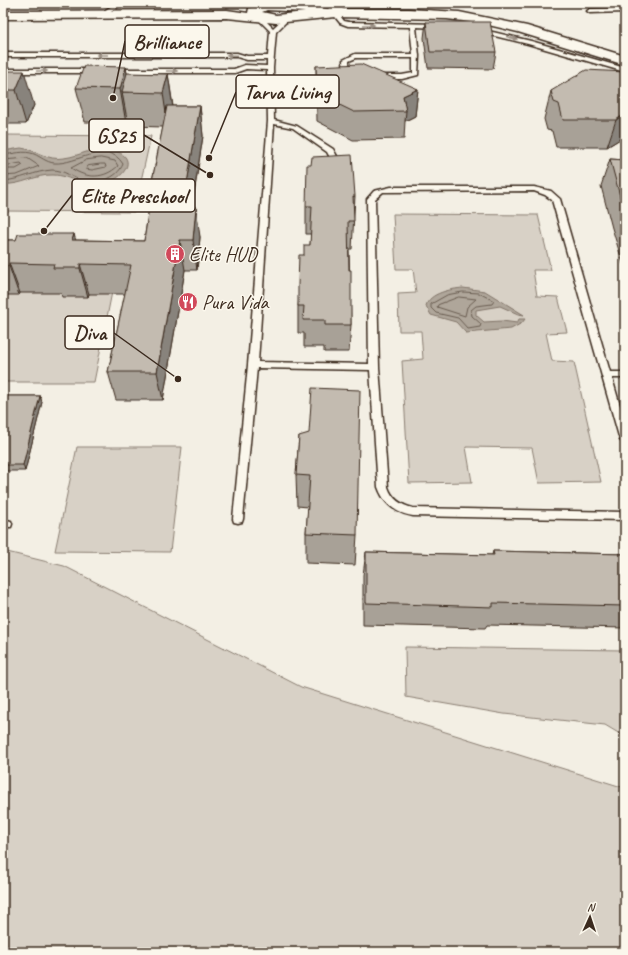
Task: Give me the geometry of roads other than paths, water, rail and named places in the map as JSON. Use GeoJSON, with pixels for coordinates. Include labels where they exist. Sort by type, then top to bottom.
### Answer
{"type":"FeatureCollection","features":[{"type":"Feature","properties":{"kind":"street"},"geometry":{"type":"LineString","coordinates":[[258,12],[265,4],[278,4],[306,12]]}},
{"type":"Feature","properties":{"kind":"street"},"geometry":{"type":"LineString","coordinates":[[3,15],[227,14],[258,12],[287,18],[306,12],[333,10],[419,13],[459,16],[497,23],[625,60]]}},
{"type":"Feature","properties":{"kind":"lane"},"geometry":{"type":"LineString","coordinates":[[100,15],[121,3]]}},
{"type":"Feature","properties":{"kind":"lane"},"geometry":{"type":"LineString","coordinates":[[333,10],[342,22],[348,24],[448,27]]}},
{"type":"Feature","properties":{"kind":"lane"},"geometry":{"type":"LineString","coordinates":[[590,11],[625,10]]}},
{"type":"Feature","properties":{"kind":"lane"},"geometry":{"type":"LineString","coordinates":[[238,519],[252,365],[271,120],[270,68],[273,31],[258,12]]}},
{"type":"Feature","properties":{"kind":"lane"},"geometry":{"type":"LineString","coordinates":[[273,31],[287,18]]}},
{"type":"Feature","properties":{"kind":"lane"},"geometry":{"type":"LineString","coordinates":[[370,77],[402,77],[416,74],[413,25]]}},
{"type":"Feature","properties":{"kind":"lane"},"geometry":{"type":"LineString","coordinates":[[473,30],[530,42],[625,70]]}},
{"type":"Feature","properties":{"kind":"lane"},"geometry":{"type":"LineString","coordinates":[[3,55],[237,55],[247,58],[271,58]]}},
{"type":"Feature","properties":{"kind":"lane"},"geometry":{"type":"LineString","coordinates":[[355,77],[347,77],[346,60],[355,56],[416,56]]}},
{"type":"Feature","properties":{"kind":"lane"},"geometry":{"type":"LineString","coordinates":[[3,70],[235,71],[245,67],[270,68]]}},
{"type":"Feature","properties":{"kind":"lane"},"geometry":{"type":"LineString","coordinates":[[271,120],[295,127],[330,151],[342,172]]}},
{"type":"Feature","properties":{"kind":"lane"},"geometry":{"type":"LineString","coordinates":[[625,440],[608,375],[556,198],[548,193],[534,189],[391,189],[379,190],[373,194],[371,199],[374,367],[383,487],[388,498],[399,508],[413,512],[625,516]]}},
{"type":"Feature","properties":{"kind":"lane"},"geometry":{"type":"LineString","coordinates":[[252,365],[374,367]]}},
{"type":"Feature","properties":{"kind":"lane"},"geometry":{"type":"LineString","coordinates":[[608,375],[625,376]]}},
{"type":"Feature","properties":{"kind":"water"},"geometry":{"type":"Polygon","coordinates":[[[21,148],[47,157],[58,159],[93,150],[105,149],[120,153],[125,157],[127,162],[123,173],[111,182],[103,184],[89,185],[66,177],[47,175],[16,183],[3,184],[3,151],[21,148]]]}},
{"type":"Feature","properties":{"kind":"water"},"geometry":{"type":"Polygon","coordinates":[[[463,288],[485,291],[524,315],[500,306],[476,310],[476,315],[484,322],[502,321],[517,323],[519,319],[525,319],[522,323],[511,329],[466,333],[456,322],[431,315],[426,306],[431,298],[441,292],[463,288]]]}},
{"type":"Feature","properties":{"kind":"place","name":"Brilliance"},"geometry":{"type":"Point","coordinates":[113,98]}},
{"type":"Feature","properties":{"kind":"place","name":"Tarva Living"},"geometry":{"type":"Point","coordinates":[209,158]}},
{"type":"Feature","properties":{"kind":"place","name":"GS25"},"geometry":{"type":"Point","coordinates":[210,175]}},
{"type":"Feature","properties":{"kind":"place","name":"Elite Preschool"},"geometry":{"type":"Point","coordinates":[44,231]}},
{"type":"Feature","properties":{"kind":"place","name":"Elite HUD"},"geometry":{"type":"Point","coordinates":[175,254]}},
{"type":"Feature","properties":{"kind":"place","name":"Pura Vida"},"geometry":{"type":"Point","coordinates":[188,302]}},
{"type":"Feature","properties":{"kind":"place","name":"Diva"},"geometry":{"type":"Point","coordinates":[178,379]}}]}
